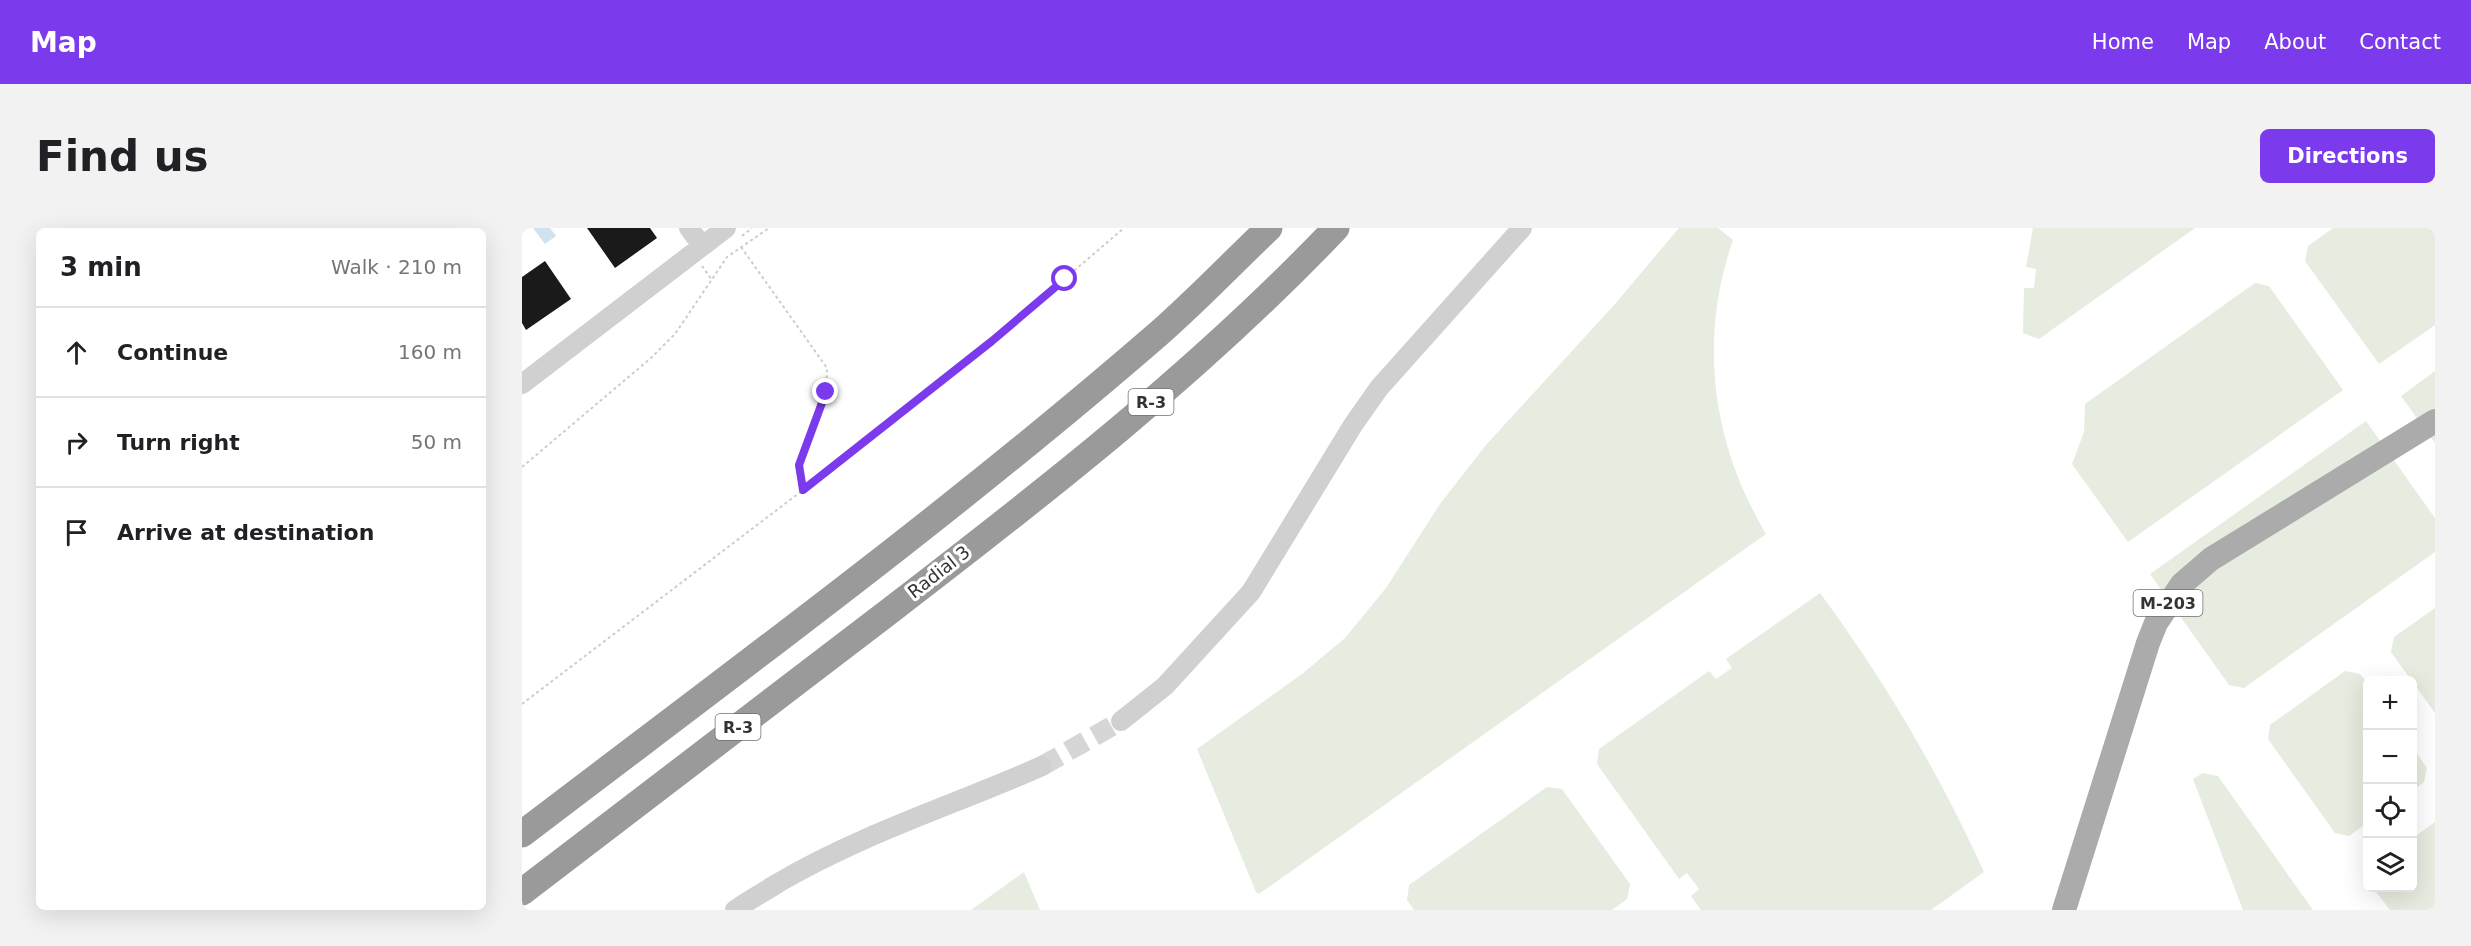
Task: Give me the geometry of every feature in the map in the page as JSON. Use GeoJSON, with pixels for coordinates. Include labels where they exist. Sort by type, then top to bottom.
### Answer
{"type":"FeatureCollection","features":[{"type":"Feature","properties":{"kind":"highway","name":"R-3"},"geometry":{"type":"LineString","coordinates":[[522,834],[897,548],[1040,434],[1159,333],[1269,228]]}},
{"type":"Feature","properties":{"kind":"highway","name":"Radial 3"},"geometry":{"type":"LineString","coordinates":[[522,892],[954,562],[1126,425],[1225,335],[1336,228]]}},
{"type":"Feature","properties":{"kind":"main road","name":"M-203"},"geometry":{"type":"LineString","coordinates":[[2064,910],[2148,643],[2156,623],[2178,589],[2190,575],[2232,545],[2435,421]]}},
{"type":"Feature","properties":{"kind":"street"},"geometry":{"type":"LineString","coordinates":[[689,228],[700,254]]}},
{"type":"Feature","properties":{"kind":"street"},"geometry":{"type":"LineString","coordinates":[[523,381],[700,254],[726,228]]}},
{"type":"Feature","properties":{"kind":"street"},"geometry":{"type":"LineString","coordinates":[[1121,721],[1165,686],[1251,592],[1353,425],[1379,388],[1522,228]]}},
{"type":"Feature","properties":{"kind":"street"},"geometry":{"type":"LineString","coordinates":[[735,910],[809,865],[855,843],[1042,766]]}},
{"type":"Feature","properties":{"kind":"path"},"geometry":{"type":"LineString","coordinates":[[522,467],[651,358],[675,334],[727,257],[769,228]]}},
{"type":"Feature","properties":{"kind":"path"},"geometry":{"type":"LineString","coordinates":[[522,704],[803,490],[992,341],[1124,228]]}},
{"type":"Feature","properties":{"kind":"path"},"geometry":{"type":"LineString","coordinates":[[741,246],[827,368],[826,392],[799,465],[803,490]]}},
{"type":"Feature","properties":{"kind":"path"},"geometry":{"type":"LineString","coordinates":[[700,254],[712,280]]}},
{"type":"Feature","properties":{"kind":"shaded area"},"geometry":{"type":"Polygon","coordinates":[[[1679,228],[1718,228],[1733,240],[1722,278],[1716,315],[1714,353],[1716,390],[1733,464],[1766,534],[1259,894],[1256,892],[1197,749],[1302,674],[1345,638],[1386,588],[1440,504],[1486,445],[1615,304],[1679,228]]]}},
{"type":"Feature","properties":{"kind":"shaded area"},"geometry":{"type":"Polygon","coordinates":[[[2033,228],[2195,228],[2039,339],[2023,333],[2024,288],[2034,288],[2036,269],[2026,267],[2033,228]]]}},
{"type":"Feature","properties":{"kind":"shaded area"},"geometry":{"type":"Polygon","coordinates":[[[2333,228],[2435,228],[2435,325],[2379,364],[2305,261],[2308,246],[2333,228]]]}},
{"type":"Feature","properties":{"kind":"shaded area"},"geometry":{"type":"Polygon","coordinates":[[[2255,283],[2269,286],[2343,390],[2128,542],[2072,464],[2084,432],[2085,404],[2255,283]]]}},
{"type":"Feature","properties":{"kind":"shaded area"},"geometry":{"type":"Polygon","coordinates":[[[2435,371],[2435,443],[2401,396],[2435,371]]]}},
{"type":"Feature","properties":{"kind":"shaded area"},"geometry":{"type":"Polygon","coordinates":[[[2366,421],[2435,518],[2435,552],[2244,688],[2229,685],[2150,574],[2366,421]]]}},
{"type":"Feature","properties":{"kind":"shaded area"},"geometry":{"type":"Polygon","coordinates":[[[1820,593],[1867,660],[1910,728],[1949,799],[1984,872],[1931,910],[1701,910],[1691,896],[1699,889],[1687,873],[1679,879],[1597,764],[1599,749],[1709,671],[1716,679],[1732,668],[1726,659],[1820,593]]]}},
{"type":"Feature","properties":{"kind":"shaded area"},"geometry":{"type":"Polygon","coordinates":[[[2435,608],[2435,713],[2417,688],[2417,676],[2408,676],[2391,652],[2394,637],[2435,608]]]}},
{"type":"Feature","properties":{"kind":"shaded area"},"geometry":{"type":"Polygon","coordinates":[[[2345,671],[2360,674],[2363,678],[2363,826],[2349,836],[2335,833],[2268,739],[2270,725],[2345,671]]]}},
{"type":"Feature","properties":{"kind":"shaded area"},"geometry":{"type":"Polygon","coordinates":[[[2417,754],[2427,768],[2424,782],[2417,787],[2417,754]]]}},
{"type":"Feature","properties":{"kind":"shaded area"},"geometry":{"type":"Polygon","coordinates":[[[2203,773],[2218,776],[2313,910],[2243,910],[2193,779],[2203,773]]]}},
{"type":"Feature","properties":{"kind":"shaded area"},"geometry":{"type":"Polygon","coordinates":[[[1547,787],[1562,789],[1630,884],[1627,899],[1612,910],[1414,910],[1407,900],[1409,885],[1547,787]]]}},
{"type":"Feature","properties":{"kind":"shaded area"},"geometry":{"type":"Polygon","coordinates":[[[2435,822],[2435,910],[2390,910],[2376,892],[2417,892],[2417,835],[2435,822]]]}},
{"type":"Feature","properties":{"kind":"shaded area"},"geometry":{"type":"Polygon","coordinates":[[[1024,872],[1040,910],[971,910],[1024,872]]]}},
{"type":"Feature","properties":{"kind":"water"},"geometry":{"type":"Polygon","coordinates":[[[533,228],[550,228],[556,236],[545,244],[533,228]]]}},
{"type":"Feature","properties":{"kind":"building"},"geometry":{"type":"Polygon","coordinates":[[[587,228],[650,228],[657,238],[615,268],[587,228]]]}},
{"type":"Feature","properties":{"kind":"building"},"geometry":{"type":"Polygon","coordinates":[[[545,261],[571,299],[526,330],[522,323],[522,277],[545,261]]]}},
{"type":"Feature","properties":{"kind":"tunnel"},"geometry":{"type":"LineString","coordinates":[[1042,766],[1121,721]]}},
{"type":"Feature","properties":{"kind":"route"},"geometry":{"type":"LineString","coordinates":[[826,392],[799,465],[803,490],[992,341],[1065,279]]}}]}
